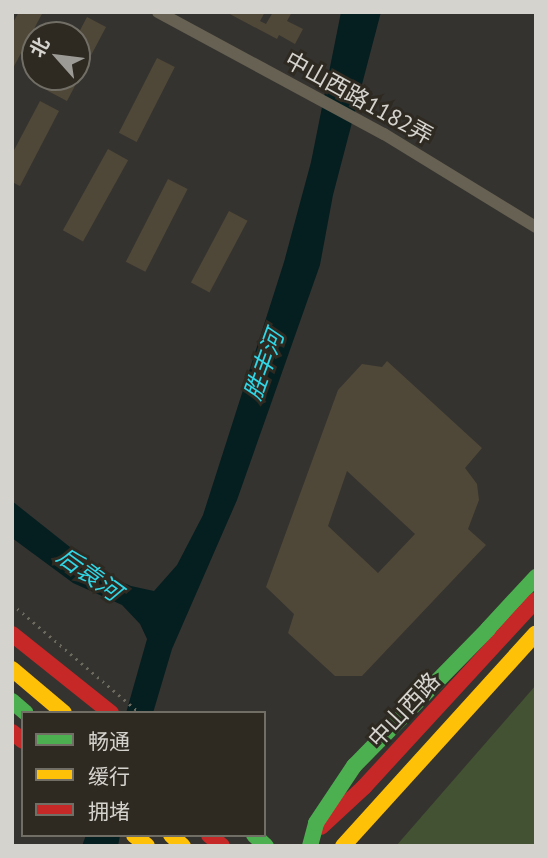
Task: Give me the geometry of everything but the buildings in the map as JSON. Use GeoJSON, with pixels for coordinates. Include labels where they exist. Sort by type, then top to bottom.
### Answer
{"type":"FeatureCollection","features":[{"type":"Feature","properties":{"kind":"main road"},"geometry":{"type":"LineString","coordinates":[[310,846],[316,823],[354,766],[536,577]]}},
{"type":"Feature","properties":{"kind":"main road","name":"中山西路"},"geometry":{"type":"LineString","coordinates":[[300,846],[364,787],[536,600]]}},
{"type":"Feature","properties":{"kind":"main road","name":"中山西路"},"geometry":{"type":"LineString","coordinates":[[343,846],[536,633]]}},
{"type":"Feature","properties":{"kind":"main road"},"geometry":{"type":"LineString","coordinates":[[12,634],[108,711]]}},
{"type":"Feature","properties":{"kind":"main road"},"geometry":{"type":"LineString","coordinates":[[12,668],[63,711]]}},
{"type":"Feature","properties":{"kind":"street","name":"中山西路1182弄"},"geometry":{"type":"LineString","coordinates":[[158,12],[384,134],[536,227]]}},
{"type":"Feature","properties":{"kind":"path"},"geometry":{"type":"LineString","coordinates":[[12,604],[138,711]]}},
{"type":"Feature","properties":{"kind":"green space"},"geometry":{"type":"Polygon","coordinates":[[[536,685],[536,846],[396,846],[536,685]]]}},
{"type":"Feature","properties":{"kind":"water"},"geometry":{"type":"Polygon","coordinates":[[[341,12],[381,12],[333,195],[320,265],[237,500],[172,649],[154,711],[127,711],[147,639],[140,624],[122,605],[73,583],[12,538],[12,501],[104,574],[131,586],[154,591],[177,565],[203,515],[284,262],[311,162],[341,12]]]}},
{"type":"Feature","properties":{"kind":"water"},"geometry":{"type":"Polygon","coordinates":[[[85,837],[120,837],[118,846],[82,846],[85,837]]]}},
{"type":"Feature","properties":{"kind":"traffic: fast"},"geometry":{"type":"LineString","coordinates":[[488,629],[536,577]]}},
{"type":"Feature","properties":{"kind":"traffic: fast"},"geometry":{"type":"LineString","coordinates":[[310,846],[316,823],[354,766],[488,629]]}},
{"type":"Feature","properties":{"kind":"traffic: fast"},"geometry":{"type":"LineString","coordinates":[[12,701],[24,711]]}},
{"type":"Feature","properties":{"kind":"traffic: fast"},"geometry":{"type":"LineString","coordinates":[[256,837],[266,846]]}},
{"type":"Feature","properties":{"kind":"traffic: slow"},"geometry":{"type":"LineString","coordinates":[[343,846],[536,633]]}},
{"type":"Feature","properties":{"kind":"traffic: slow"},"geometry":{"type":"LineString","coordinates":[[12,669],[62,711]]}},
{"type":"Feature","properties":{"kind":"traffic: slow"},"geometry":{"type":"LineString","coordinates":[[136,837],[147,846]]}},
{"type":"Feature","properties":{"kind":"traffic: slow"},"geometry":{"type":"LineString","coordinates":[[173,837],[183,846]]}},
{"type":"Feature","properties":{"kind":"traffic: jam"},"geometry":{"type":"LineString","coordinates":[[321,827],[364,787],[536,600]]}},
{"type":"Feature","properties":{"kind":"traffic: jam"},"geometry":{"type":"LineString","coordinates":[[12,634],[108,711]]}},
{"type":"Feature","properties":{"kind":"traffic: jam"},"geometry":{"type":"LineString","coordinates":[[12,732],[21,739]]}},
{"type":"Feature","properties":{"kind":"traffic: jam"},"geometry":{"type":"LineString","coordinates":[[211,837],[222,846]]}},
{"type":"Feature","properties":{"kind":"water label","name":"胜丰河"},"geometry":{"type":"Point","coordinates":[264,365]}},
{"type":"Feature","properties":{"kind":"water label","name":"后袁河"},"geometry":{"type":"Point","coordinates":[89,574]}}]}
